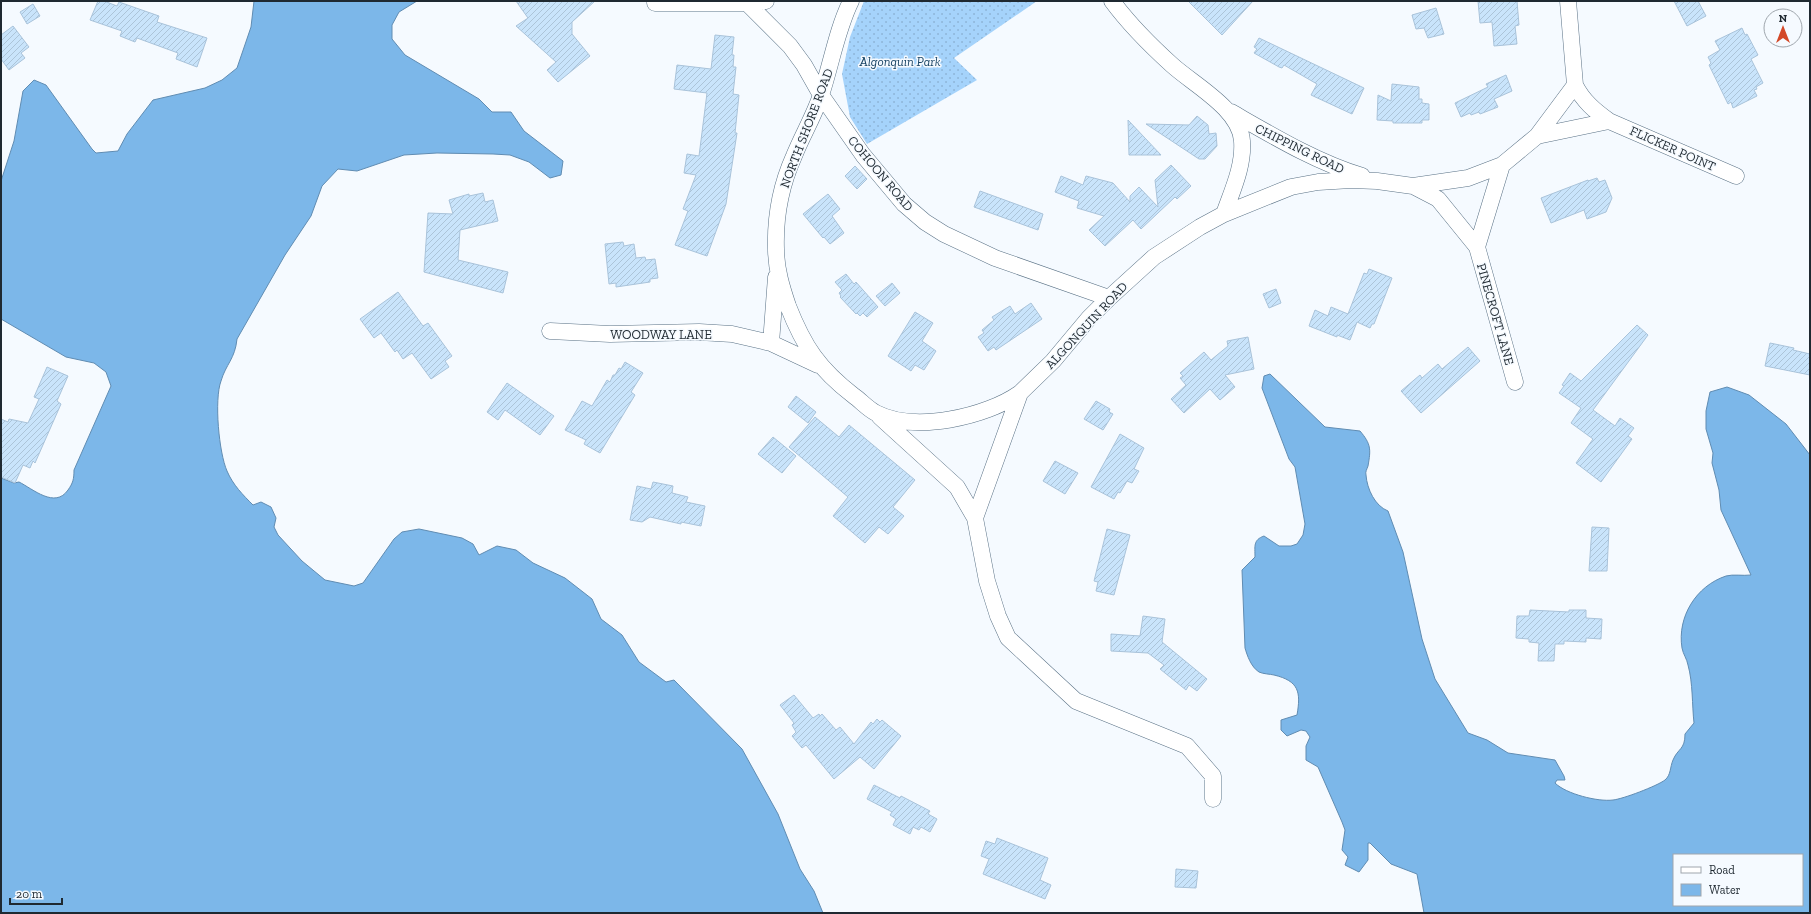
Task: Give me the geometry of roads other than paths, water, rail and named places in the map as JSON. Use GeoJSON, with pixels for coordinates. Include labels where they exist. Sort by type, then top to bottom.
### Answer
{"type":"FeatureCollection","features":[{"type":"Feature","properties":{"kind":"street"},"geometry":{"type":"LineString","coordinates":[[655,3],[747,3],[766,1]]}},
{"type":"Feature","properties":{"kind":"street","name":"NORTH SHORE ROAD"},"geometry":{"type":"LineString","coordinates":[[851,1],[821,95],[806,133],[794,156],[783,186],[777,218],[776,249],[778,270],[781,286],[798,332],[809,351],[838,383],[876,413],[957,487],[975,518],[987,581],[998,616],[1008,638],[1076,702],[1187,746],[1213,776],[1213,799]]}},
{"type":"Feature","properties":{"kind":"street","name":"CHIPPING ROAD"},"geometry":{"type":"LineString","coordinates":[[1112,1],[1138,32],[1172,65],[1226,109],[1296,148],[1345,171],[1377,181]]}},
{"type":"Feature","properties":{"kind":"street"},"geometry":{"type":"LineString","coordinates":[[1568,1],[1575,85]]}},
{"type":"Feature","properties":{"kind":"street","name":"COHOON ROAD"},"geometry":{"type":"LineString","coordinates":[[747,3],[790,46],[804,65],[821,95],[863,155],[904,204],[925,222],[944,234],[995,258],[1109,298]]}},
{"type":"Feature","properties":{"kind":"street","name":"FLICKER POINT"},"geometry":{"type":"LineString","coordinates":[[1575,85],[1580,96],[1594,110],[1610,121],[1736,176]]}},
{"type":"Feature","properties":{"kind":"street","name":"ALGONQUIN ROAD"},"geometry":{"type":"LineString","coordinates":[[975,518],[1020,393],[1053,361],[1089,318],[1154,257],[1200,227],[1224,214],[1291,187],[1351,180],[1377,181],[1413,186],[1468,178],[1502,165],[1538,136],[1575,85]]}},
{"type":"Feature","properties":{"kind":"street","name":"CHIPPING ROAD"},"geometry":{"type":"LineString","coordinates":[[1224,214],[1242,159],[1242,140],[1238,125],[1226,109]]}},
{"type":"Feature","properties":{"kind":"street"},"geometry":{"type":"LineString","coordinates":[[1538,136],[1610,121]]}},
{"type":"Feature","properties":{"kind":"street","name":"PINECROFT LANE"},"geometry":{"type":"LineString","coordinates":[[1477,247],[1502,165]]}},
{"type":"Feature","properties":{"kind":"street","name":"PINECROFT LANE"},"geometry":{"type":"LineString","coordinates":[[1413,186],[1438,199],[1477,247],[1515,382]]}},
{"type":"Feature","properties":{"kind":"street"},"geometry":{"type":"LineString","coordinates":[[771,343],[775,281],[778,270]]}},
{"type":"Feature","properties":{"kind":"street","name":"WOODWAY LANE"},"geometry":{"type":"LineString","coordinates":[[550,331],[610,334],[699,332],[732,334],[771,343],[822,367]]}},
{"type":"Feature","properties":{"kind":"street","name":"NORTH SHORE ROAD"},"geometry":{"type":"LineString","coordinates":[[876,413],[897,420],[919,423],[942,421],[975,413],[1012,399],[1020,393]]}},
{"type":"Feature","properties":{"kind":"water"},"geometry":{"type":"Polygon","coordinates":[[[254,1],[417,1],[399,12],[392,25],[392,39],[405,55],[479,99],[492,112],[511,112],[524,131],[563,161],[561,175],[550,178],[529,162],[510,155],[493,154],[437,153],[404,155],[357,171],[338,169],[322,186],[311,216],[285,255],[237,339],[234,352],[221,381],[218,401],[218,426],[224,463],[232,481],[253,505],[261,502],[271,507],[276,518],[274,527],[278,535],[302,561],[325,580],[354,586],[363,583],[394,539],[402,532],[419,529],[462,538],[473,544],[479,555],[497,546],[516,550],[533,563],[565,578],[592,599],[601,619],[622,635],[639,662],[666,682],[674,680],[742,749],[778,814],[800,869],[814,891],[823,913],[1,913],[1,478],[14,483],[19,482],[37,493],[50,498],[57,498],[63,495],[72,483],[74,470],[111,386],[106,372],[94,363],[66,357],[1,319],[1,181],[14,141],[23,91],[34,80],[46,85],[96,153],[118,151],[127,134],[153,100],[205,88],[222,80],[237,68],[251,27],[254,1]]]}},
{"type":"Feature","properties":{"kind":"water"},"geometry":{"type":"Polygon","coordinates":[[[1270,374],[1325,427],[1360,431],[1368,443],[1370,455],[1366,473],[1368,486],[1372,496],[1379,505],[1388,511],[1403,552],[1422,639],[1435,679],[1468,733],[1487,740],[1508,753],[1555,760],[1565,780],[1557,780],[1555,783],[1574,794],[1599,800],[1613,800],[1640,792],[1655,786],[1667,778],[1675,756],[1683,746],[1685,734],[1694,723],[1691,679],[1682,648],[1681,636],[1686,614],[1698,595],[1715,581],[1729,575],[1751,575],[1721,510],[1719,490],[1712,463],[1713,453],[1706,429],[1706,411],[1710,392],[1727,387],[1749,395],[1786,424],[1810,455],[1810,913],[1424,913],[1417,874],[1391,864],[1370,843],[1368,843],[1368,860],[1359,872],[1345,865],[1348,857],[1342,850],[1345,830],[1318,767],[1306,760],[1306,746],[1310,737],[1306,731],[1301,730],[1287,736],[1281,730],[1281,720],[1297,715],[1299,700],[1296,689],[1293,684],[1282,677],[1261,673],[1256,670],[1250,661],[1245,648],[1242,570],[1255,557],[1255,544],[1258,539],[1264,536],[1279,546],[1291,546],[1297,544],[1303,535],[1305,524],[1295,467],[1289,459],[1262,388],[1264,376],[1270,374]]]}},
{"type":"Feature","properties":{"kind":"park label","name":"Algonquin Park"},"geometry":{"type":"Point","coordinates":[900,61]}}]}
